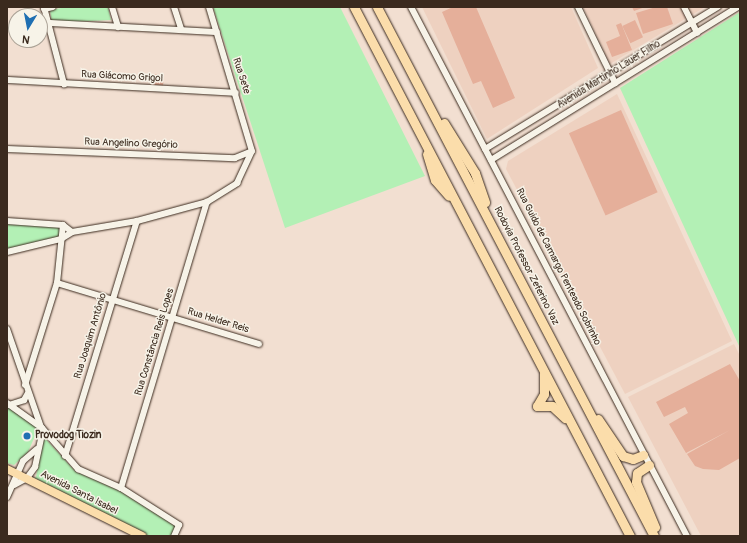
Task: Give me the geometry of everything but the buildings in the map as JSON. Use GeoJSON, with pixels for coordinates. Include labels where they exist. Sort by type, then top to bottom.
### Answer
{"type":"FeatureCollection","features":[{"type":"Feature","properties":{"kind":"highway"},"geometry":{"type":"LineString","coordinates":[[354,7],[630,536]]}},
{"type":"Feature","properties":{"kind":"highway","name":"Rodovia Professor Zeferino Vaz"},"geometry":{"type":"LineString","coordinates":[[377,7],[654,536]]}},
{"type":"Feature","properties":{"kind":"highway"},"geometry":{"type":"LineString","coordinates":[[543,368],[544,394],[537,406],[552,406],[573,427]]}},
{"type":"Feature","properties":{"kind":"highway"},"geometry":{"type":"LineString","coordinates":[[577,388],[623,456],[634,459],[643,454]]}},
{"type":"Feature","properties":{"kind":"highway"},"geometry":{"type":"LineString","coordinates":[[649,465],[637,473],[636,482],[659,536]]}},
{"type":"Feature","properties":{"kind":"main road","name":"Avenida Santa Isabel"},"geometry":{"type":"LineString","coordinates":[[7,469],[18,473],[142,536]]}},
{"type":"Feature","properties":{"kind":"street"},"geometry":{"type":"LineString","coordinates":[[112,7],[118,27]]}},
{"type":"Feature","properties":{"kind":"street"},"geometry":{"type":"LineString","coordinates":[[174,7],[181,29]]}},
{"type":"Feature","properties":{"kind":"street","name":"Rua Sete"},"geometry":{"type":"LineString","coordinates":[[209,7],[236,93],[252,151]]}},
{"type":"Feature","properties":{"kind":"street","name":"Rua Guido de Camargo Penteado Sobrinho"},"geometry":{"type":"LineString","coordinates":[[411,7],[687,536]]}},
{"type":"Feature","properties":{"kind":"street"},"geometry":{"type":"LineString","coordinates":[[578,7],[608,72],[615,83]]}},
{"type":"Feature","properties":{"kind":"street"},"geometry":{"type":"LineString","coordinates":[[684,7],[697,33]]}},
{"type":"Feature","properties":{"kind":"street","name":"Avenida Martinho Lauer Filho"},"geometry":{"type":"LineString","coordinates":[[485,149],[608,72],[718,7]]}},
{"type":"Feature","properties":{"kind":"street","name":"Avenida Martinho Lauer Filho"},"geometry":{"type":"LineString","coordinates":[[491,160],[738,7]]}},
{"type":"Feature","properties":{"kind":"street"},"geometry":{"type":"LineString","coordinates":[[48,20],[64,84]]}},
{"type":"Feature","properties":{"kind":"street"},"geometry":{"type":"LineString","coordinates":[[49,23],[217,32]]}},
{"type":"Feature","properties":{"kind":"street","name":"Rua Giácomo Grigol"},"geometry":{"type":"LineString","coordinates":[[7,80],[236,93]]}},
{"type":"Feature","properties":{"kind":"street","name":"Rua Angelino Gregório"},"geometry":{"type":"LineString","coordinates":[[7,149],[235,158],[252,151]]}},
{"type":"Feature","properties":{"kind":"street"},"geometry":{"type":"LineString","coordinates":[[7,252],[61,239],[72,232],[137,221],[207,202],[237,183],[252,151]]}},
{"type":"Feature","properties":{"kind":"street","name":"Rua Constância Reis Lopes"},"geometry":{"type":"LineString","coordinates":[[121,488],[174,317],[207,202]]}},
{"type":"Feature","properties":{"kind":"street"},"geometry":{"type":"LineString","coordinates":[[7,220],[63,225],[72,232]]}},
{"type":"Feature","properties":{"kind":"street","name":"Rua Joaquim Antônio"},"geometry":{"type":"LineString","coordinates":[[64,456],[137,221]]}},
{"type":"Feature","properties":{"kind":"street"},"geometry":{"type":"LineString","coordinates":[[25,385],[57,283],[63,225]]}},
{"type":"Feature","properties":{"kind":"street","name":"Rua Helder Reis"},"geometry":{"type":"LineString","coordinates":[[57,283],[174,317],[259,344]]}},
{"type":"Feature","properties":{"kind":"street"},"geometry":{"type":"LineString","coordinates":[[7,329],[25,385],[42,429],[37,449],[35,467],[27,478],[14,485]]}},
{"type":"Feature","properties":{"kind":"street"},"geometry":{"type":"LineString","coordinates":[[8,404],[24,400],[28,392]]}},
{"type":"Feature","properties":{"kind":"street"},"geometry":{"type":"LineString","coordinates":[[8,404],[42,429],[64,456],[78,469],[121,488],[179,524],[174,536]]}},
{"type":"Feature","properties":{"kind":"street"},"geometry":{"type":"LineString","coordinates":[[7,497],[14,485],[24,461],[37,449]]}},
{"type":"Feature","properties":{"kind":"shaded area"},"geometry":{"type":"Polygon","coordinates":[[[422,7],[571,7],[598,68],[487,139],[422,7]]]}},
{"type":"Feature","properties":{"kind":"shaded area"},"geometry":{"type":"Polygon","coordinates":[[[583,7],[705,7],[610,64],[583,7]]]}},
{"type":"Feature","properties":{"kind":"shaded area"},"geometry":{"type":"Polygon","coordinates":[[[617,94],[732,341],[625,394],[506,169],[508,161],[617,94]]]}},
{"type":"Feature","properties":{"kind":"shaded area"},"geometry":{"type":"Polygon","coordinates":[[[734,344],[740,356],[740,536],[701,536],[628,397],[734,344]]]}},
{"type":"Feature","properties":{"kind":"green space"},"geometry":{"type":"Polygon","coordinates":[[[67,7],[108,7],[111,20],[52,23],[50,10],[67,7]]]}},
{"type":"Feature","properties":{"kind":"green space"},"geometry":{"type":"Polygon","coordinates":[[[213,7],[340,7],[425,176],[285,228],[213,7]]]}},
{"type":"Feature","properties":{"kind":"green space"},"geometry":{"type":"Polygon","coordinates":[[[740,12],[740,348],[620,88],[740,12]]]}},
{"type":"Feature","properties":{"kind":"green space"},"geometry":{"type":"Polygon","coordinates":[[[7,222],[60,225],[59,238],[7,250],[7,222]]]}},
{"type":"Feature","properties":{"kind":"green space"},"geometry":{"type":"Polygon","coordinates":[[[7,405],[39,427],[28,452],[14,465],[7,463],[7,405]]]}},
{"type":"Feature","properties":{"kind":"green space"},"geometry":{"type":"Polygon","coordinates":[[[43,436],[75,471],[120,491],[177,527],[172,536],[145,536],[29,479],[36,477],[43,436]]]}},
{"type":"Feature","properties":{"kind":"place","name":"Provodog Tiozin"},"geometry":{"type":"Point","coordinates":[27,436]}}]}
